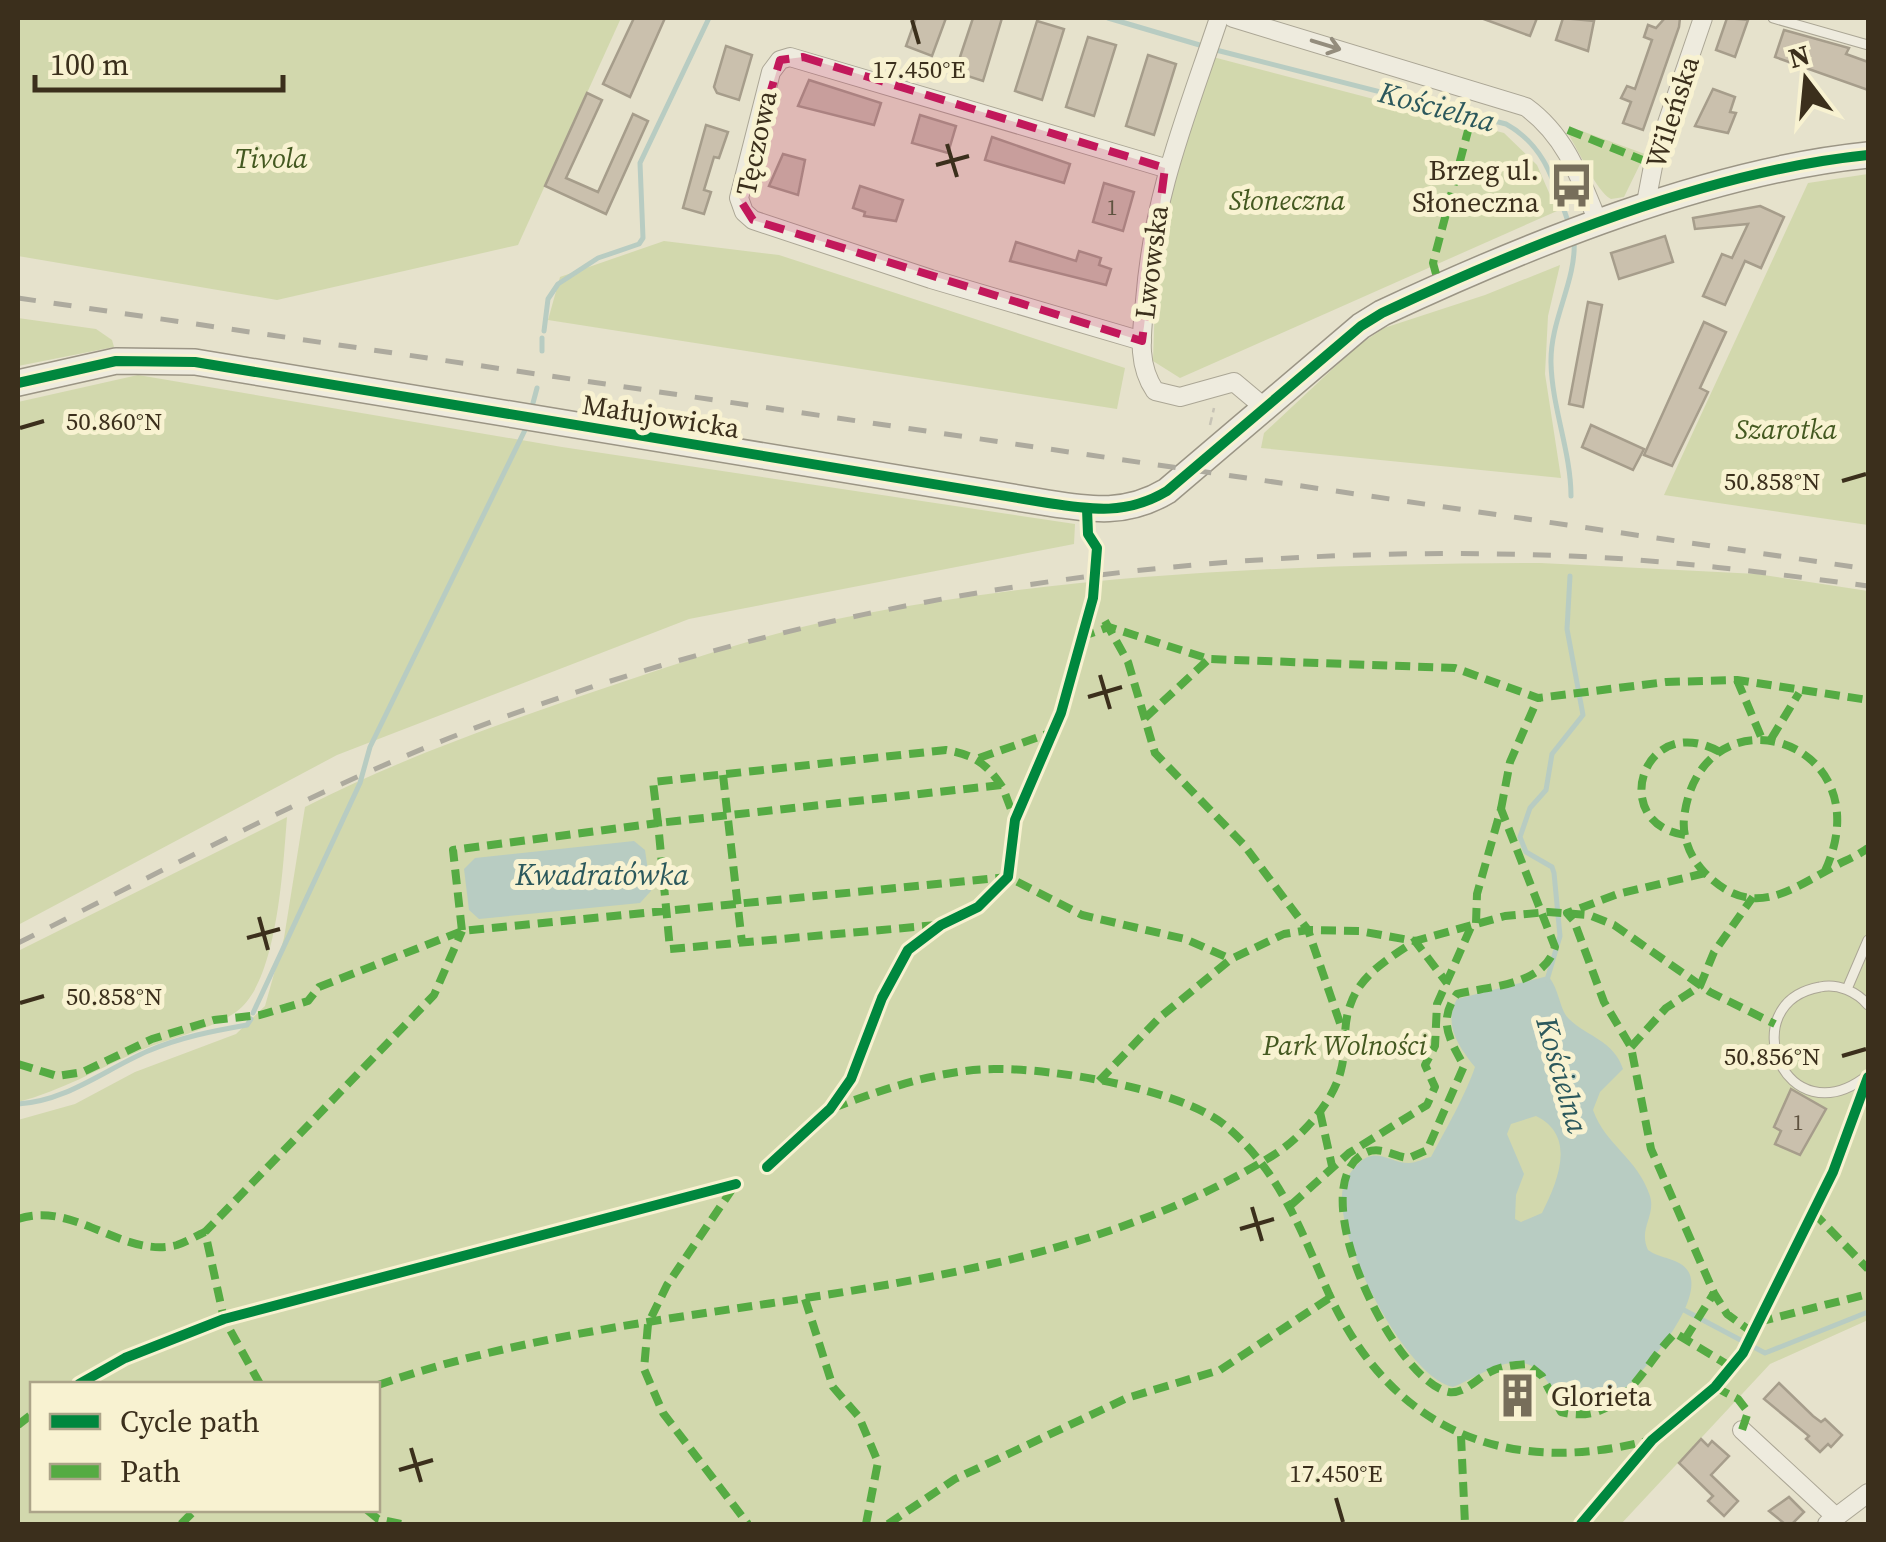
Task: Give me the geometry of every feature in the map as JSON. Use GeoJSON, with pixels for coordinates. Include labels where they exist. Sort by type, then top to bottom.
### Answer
{"type":"FeatureCollection","features":[{"type":"Feature","properties":{"kind":"street","name":"Lwowska"},"geometry":{"type":"LineString","coordinates":[[1219,18],[1166,168],[1150,251],[1142,341],[1144,368],[1155,390],[1180,396],[1234,382],[1265,408]]}},
{"type":"Feature","properties":{"kind":"street"},"geometry":{"type":"LineString","coordinates":[[1232,18],[1526,108],[1542,119],[1569,154],[1580,229]]}},
{"type":"Feature","properties":{"kind":"street","name":"Wileńska"},"geometry":{"type":"LineString","coordinates":[[1645,208],[1654,161],[1703,18]]}},
{"type":"Feature","properties":{"kind":"street","name":"Tęczowa"},"geometry":{"type":"LineString","coordinates":[[1142,341],[950,285],[753,220],[739,198],[771,72],[780,60],[790,57],[1166,168]]}},
{"type":"Feature","properties":{"kind":"street","name":"Małujowicka"},"geometry":{"type":"LineString","coordinates":[[18,383],[116,360],[195,362],[1107,510],[1138,506],[1167,491],[1382,313],[1580,229],[1788,169],[1868,155]]}},
{"type":"Feature","properties":{"kind":"street"},"geometry":{"type":"LineString","coordinates":[[1742,1430],[1831,1520],[1868,1493]]}},
{"type":"Feature","properties":{"kind":"lane"},"geometry":{"type":"LineString","coordinates":[[1773,18],[1868,45]]}},
{"type":"Feature","properties":{"kind":"lane"},"geometry":{"type":"LineString","coordinates":[[1847,989],[1868,940]]}},
{"type":"Feature","properties":{"kind":"lane"},"geometry":{"type":"LineString","coordinates":[[1868,1005],[1847,989],[1825,985],[1795,998],[1775,1024],[1773,1045],[1779,1065],[1792,1082],[1811,1092],[1832,1094],[1852,1088],[1868,1076]]}},
{"type":"Feature","properties":{"kind":"highlighted area"},"geometry":{"type":"Polygon","coordinates":[[[803,57],[1165,168],[1142,341],[1122,338],[753,220],[739,198],[780,60],[803,57]]]}},
{"type":"Feature","properties":{"kind":"green space","name":"Tivola"},"geometry":{"type":"Polygon","coordinates":[[[18,18],[621,18],[518,245],[277,300],[18,256],[18,18]]]}},
{"type":"Feature","properties":{"kind":"green space","name":"Słoneczna"},"geometry":{"type":"Polygon","coordinates":[[[1213,57],[1504,133],[1537,165],[1557,211],[1180,378],[1153,361],[1157,239],[1169,173],[1213,57]]]}},
{"type":"Feature","properties":{"kind":"green space"},"geometry":{"type":"Polygon","coordinates":[[[1579,130],[1645,154],[1624,197],[1611,199],[1594,180],[1568,134],[1579,130]]]}},
{"type":"Feature","properties":{"kind":"green space","name":"Szarotka"},"geometry":{"type":"Polygon","coordinates":[[[1868,174],[1868,525],[1664,495],[1808,183],[1868,174]]]}},
{"type":"Feature","properties":{"kind":"green space"},"geometry":{"type":"Polygon","coordinates":[[[664,241],[779,255],[1125,368],[1117,409],[548,320],[560,277],[664,241]]]}},
{"type":"Feature","properties":{"kind":"green space"},"geometry":{"type":"Polygon","coordinates":[[[1560,265],[1548,316],[1545,374],[1561,478],[1261,448],[1264,433],[1356,347],[1384,328],[1560,265]]]}},
{"type":"Feature","properties":{"kind":"green space"},"geometry":{"type":"Polygon","coordinates":[[[18,318],[96,329],[112,340],[114,347],[18,366],[18,318]]]}},
{"type":"Feature","properties":{"kind":"green space"},"geometry":{"type":"Polygon","coordinates":[[[138,375],[562,447],[1075,524],[1074,544],[689,619],[337,755],[18,925],[18,402],[138,375]]]}},
{"type":"Feature","properties":{"kind":"green space","name":"Park Wolności"},"geometry":{"type":"Polygon","coordinates":[[[1541,563],[1757,574],[1868,591],[1868,1320],[1770,1364],[1621,1524],[18,1524],[18,1120],[75,1104],[135,1072],[236,1034],[265,1006],[284,938],[305,807],[403,762],[538,711],[742,643],[812,625],[1020,590],[1106,580],[1280,569],[1541,563]]]}},
{"type":"Feature","properties":{"kind":"green space"},"geometry":{"type":"Polygon","coordinates":[[[287,817],[270,950],[250,997],[236,1012],[18,1102],[18,951],[287,817]]]}},
{"type":"Feature","properties":{"kind":"water","name":"Kwadratówka"},"geometry":{"type":"Polygon","coordinates":[[[634,841],[645,850],[651,891],[640,903],[479,919],[469,910],[464,869],[475,858],[634,841]]]}},
{"type":"Feature","properties":{"kind":"water"},"geometry":{"type":"Polygon","coordinates":[[[1548,976],[1569,1019],[1607,1046],[1623,1069],[1600,1092],[1593,1110],[1650,1196],[1645,1236],[1648,1250],[1684,1267],[1691,1284],[1681,1318],[1656,1354],[1619,1394],[1604,1402],[1575,1410],[1559,1398],[1537,1370],[1526,1364],[1502,1365],[1453,1387],[1434,1378],[1414,1359],[1376,1302],[1349,1238],[1343,1188],[1351,1172],[1371,1156],[1409,1163],[1431,1157],[1466,1089],[1475,1067],[1458,1043],[1452,1026],[1457,999],[1548,976]],[[1536,1116],[1511,1124],[1507,1134],[1524,1174],[1516,1195],[1515,1219],[1521,1222],[1542,1213],[1558,1174],[1560,1147],[1549,1125],[1536,1116]]]}},
{"type":"Feature","properties":{"kind":"building"},"geometry":{"type":"Polygon","coordinates":[[[634,18],[665,18],[630,97],[603,84],[634,18]]]}},
{"type":"Feature","properties":{"kind":"building"},"geometry":{"type":"Polygon","coordinates":[[[916,18],[946,18],[932,56],[906,46],[916,18]]]}},
{"type":"Feature","properties":{"kind":"building"},"geometry":{"type":"Polygon","coordinates":[[[973,18],[1002,18],[983,81],[955,72],[973,18]]]}},
{"type":"Feature","properties":{"kind":"building"},"geometry":{"type":"Polygon","coordinates":[[[1481,18],[1537,18],[1530,36],[1481,18]]]}},
{"type":"Feature","properties":{"kind":"building"},"geometry":{"type":"Polygon","coordinates":[[[1563,18],[1594,21],[1588,51],[1556,40],[1563,18]]]}},
{"type":"Feature","properties":{"kind":"building"},"geometry":{"type":"Polygon","coordinates":[[[1665,18],[1680,18],[1679,27],[1643,130],[1623,123],[1631,102],[1621,98],[1627,86],[1635,89],[1652,40],[1644,37],[1648,25],[1656,28],[1665,18]]]}},
{"type":"Feature","properties":{"kind":"building"},"geometry":{"type":"Polygon","coordinates":[[[1727,18],[1748,20],[1735,57],[1716,50],[1727,18]]]}},
{"type":"Feature","properties":{"kind":"building"},"geometry":{"type":"Polygon","coordinates":[[[1037,21],[1064,29],[1042,100],[1015,91],[1037,21]]]}},
{"type":"Feature","properties":{"kind":"building"},"geometry":{"type":"Polygon","coordinates":[[[1784,30],[1849,48],[1846,54],[1868,62],[1868,90],[1775,57],[1784,30]]]}},
{"type":"Feature","properties":{"kind":"building"},"geometry":{"type":"Polygon","coordinates":[[[1088,37],[1116,45],[1094,116],[1066,107],[1088,37]]]}},
{"type":"Feature","properties":{"kind":"building"},"geometry":{"type":"Polygon","coordinates":[[[726,46],[752,55],[739,100],[717,93],[714,87],[726,46]]]}},
{"type":"Feature","properties":{"kind":"building"},"geometry":{"type":"Polygon","coordinates":[[[1148,55],[1176,64],[1154,135],[1126,126],[1148,55]]]}},
{"type":"Feature","properties":{"kind":"building"},"geometry":{"type":"Polygon","coordinates":[[[809,80],[881,103],[874,125],[798,106],[809,80]]]}},
{"type":"Feature","properties":{"kind":"building"},"geometry":{"type":"Polygon","coordinates":[[[1713,89],[1735,97],[1730,112],[1736,113],[1728,133],[1695,126],[1713,89]]]}},
{"type":"Feature","properties":{"kind":"building"},"geometry":{"type":"Polygon","coordinates":[[[587,93],[602,100],[566,178],[598,192],[633,114],[648,121],[606,214],[545,186],[587,93]]]}},
{"type":"Feature","properties":{"kind":"building"},"geometry":{"type":"Polygon","coordinates":[[[920,115],[956,126],[948,153],[912,143],[920,115]]]}},
{"type":"Feature","properties":{"kind":"building"},"geometry":{"type":"Polygon","coordinates":[[[706,125],[728,132],[719,158],[714,157],[704,190],[711,192],[704,214],[683,208],[706,125]]]}},
{"type":"Feature","properties":{"kind":"building"},"geometry":{"type":"Polygon","coordinates":[[[992,137],[1070,164],[1064,183],[985,160],[992,137]]]}},
{"type":"Feature","properties":{"kind":"building"},"geometry":{"type":"Polygon","coordinates":[[[783,154],[805,160],[798,195],[769,186],[783,154]]]}},
{"type":"Feature","properties":{"kind":"building"},"geometry":{"type":"Polygon","coordinates":[[[1104,183],[1134,192],[1123,231],[1093,222],[1104,183]]]}},
{"type":"Feature","properties":{"kind":"building"},"geometry":{"type":"Polygon","coordinates":[[[860,186],[903,200],[896,221],[864,216],[865,212],[853,208],[860,186]]]}},
{"type":"Feature","properties":{"kind":"building"},"geometry":{"type":"Polygon","coordinates":[[[1760,206],[1784,217],[1761,268],[1745,261],[1725,305],[1703,296],[1722,254],[1732,258],[1748,224],[1695,229],[1693,218],[1760,206]]]}},
{"type":"Feature","properties":{"kind":"building"},"geometry":{"type":"Polygon","coordinates":[[[1665,236],[1673,262],[1619,279],[1611,253],[1665,236]]]}},
{"type":"Feature","properties":{"kind":"building"},"geometry":{"type":"Polygon","coordinates":[[[1016,242],[1076,261],[1079,251],[1101,258],[1099,265],[1111,269],[1106,285],[1010,261],[1016,242]]]}},
{"type":"Feature","properties":{"kind":"building"},"geometry":{"type":"Polygon","coordinates":[[[1588,302],[1602,305],[1583,407],[1569,404],[1588,302]]]}},
{"type":"Feature","properties":{"kind":"building"},"geometry":{"type":"Polygon","coordinates":[[[1704,322],[1726,332],[1700,388],[1708,392],[1672,466],[1644,455],[1704,322]]]}},
{"type":"Feature","properties":{"kind":"building"},"geometry":{"type":"Polygon","coordinates":[[[1591,425],[1644,449],[1633,470],[1582,447],[1591,425]]]}},
{"type":"Feature","properties":{"kind":"building"},"geometry":{"type":"Polygon","coordinates":[[[1791,1089],[1826,1109],[1800,1155],[1775,1144],[1781,1131],[1774,1127],[1791,1089]]]}},
{"type":"Feature","properties":{"kind":"building"},"geometry":{"type":"Polygon","coordinates":[[[1779,1383],[1813,1416],[1821,1422],[1825,1419],[1842,1435],[1831,1447],[1828,1444],[1820,1452],[1806,1439],[1809,1436],[1764,1399],[1779,1383]]]}},
{"type":"Feature","properties":{"kind":"building"},"geometry":{"type":"Polygon","coordinates":[[[1701,1439],[1708,1446],[1712,1441],[1729,1456],[1711,1475],[1738,1501],[1724,1516],[1708,1501],[1713,1496],[1679,1463],[1701,1439]]]}},
{"type":"Feature","properties":{"kind":"building"},"geometry":{"type":"Polygon","coordinates":[[[1789,1497],[1804,1512],[1792,1524],[1785,1524],[1769,1511],[1789,1497]]]}},
{"type":"Feature","properties":{"kind":"waterway"},"geometry":{"type":"LineString","coordinates":[[544,331],[548,299],[558,284],[598,258],[639,244],[643,238],[640,163],[709,18]]}},
{"type":"Feature","properties":{"kind":"waterway","name":"Kościelna"},"geometry":{"type":"LineString","coordinates":[[1108,18],[1203,46]]}},
{"type":"Feature","properties":{"kind":"waterway","name":"Kościelna"},"geometry":{"type":"LineString","coordinates":[[1216,50],[1506,124],[1540,154],[1569,224]]}},
{"type":"Feature","properties":{"kind":"waterway","name":"Kościelna"},"geometry":{"type":"LineString","coordinates":[[1571,496],[1551,363],[1555,331],[1572,270],[1574,239]]}},
{"type":"Feature","properties":{"kind":"waterway"},"geometry":{"type":"LineString","coordinates":[[542,338],[542,351]]}},
{"type":"Feature","properties":{"kind":"waterway"},"geometry":{"type":"LineString","coordinates":[[533,403],[537,388]]}},
{"type":"Feature","properties":{"kind":"waterway"},"geometry":{"type":"LineString","coordinates":[[253,1013],[360,783],[370,747],[525,430]]}},
{"type":"Feature","properties":{"kind":"waterway","name":"Kościelna"},"geometry":{"type":"LineString","coordinates":[[1547,980],[1560,936],[1554,873],[1552,867],[1526,852],[1520,837],[1530,808],[1546,790],[1552,754],[1583,715],[1567,629],[1570,576]]}},
{"type":"Feature","properties":{"kind":"waterway"},"geometry":{"type":"LineString","coordinates":[[18,1104],[69,1091],[160,1046],[247,1025],[251,1019]]}},
{"type":"Feature","properties":{"kind":"waterway","name":"Kościelna"},"geometry":{"type":"LineString","coordinates":[[1682,1309],[1765,1353],[1868,1312]]}},
{"type":"Feature","properties":{"kind":"railway"},"geometry":{"type":"LineString","coordinates":[[18,298],[1868,569]]}},
{"type":"Feature","properties":{"kind":"railway"},"geometry":{"type":"LineString","coordinates":[[18,943],[316,796],[499,719],[628,675],[760,639],[893,609],[1027,585],[1162,568],[1434,554],[1645,561],[1868,586]]}},
{"type":"Feature","properties":{"kind":"marked path"},"geometry":{"type":"LineString","coordinates":[[1436,274],[1433,263],[1469,127]]}},
{"type":"Feature","properties":{"kind":"marked path"},"geometry":{"type":"LineString","coordinates":[[1568,130],[1645,161]]}},
{"type":"Feature","properties":{"kind":"marked path"},"geometry":{"type":"LineString","coordinates":[[1105,621],[1128,662],[1155,753],[1244,845],[1308,930],[1343,1032]]}},
{"type":"Feature","properties":{"kind":"marked path"},"geometry":{"type":"LineString","coordinates":[[1080,637],[1109,627],[1209,659],[1455,668],[1538,698],[1666,682],[1737,680],[1868,700]]}},
{"type":"Feature","properties":{"kind":"marked path"},"geometry":{"type":"LineString","coordinates":[[1145,718],[1209,659]]}},
{"type":"Feature","properties":{"kind":"marked path"},"geometry":{"type":"LineString","coordinates":[[1737,680],[1762,739]]}},
{"type":"Feature","properties":{"kind":"marked path"},"geometry":{"type":"LineString","coordinates":[[1771,739],[1799,693]]}},
{"type":"Feature","properties":{"kind":"marked path"},"geometry":{"type":"LineString","coordinates":[[1501,809],[1510,762],[1538,698]]}},
{"type":"Feature","properties":{"kind":"marked path"},"geometry":{"type":"LineString","coordinates":[[979,758],[1053,732]]}},
{"type":"Feature","properties":{"kind":"marked path"},"geometry":{"type":"LineString","coordinates":[[1825,871],[1837,825],[1831,788],[1811,760],[1783,744],[1752,740],[1721,751],[1697,776],[1684,818],[1688,848],[1705,873],[1737,895],[1752,898],[1782,893],[1812,879],[1868,848]]}},
{"type":"Feature","properties":{"kind":"marked path"},"geometry":{"type":"LineString","coordinates":[[1685,835],[1661,827],[1647,811],[1641,793],[1644,773],[1655,756],[1671,745],[1693,743],[1720,752]]}},
{"type":"Feature","properties":{"kind":"marked path"},"geometry":{"type":"LineString","coordinates":[[1001,785],[658,823],[653,782],[946,750],[973,758],[991,773],[997,780],[1003,788],[1015,820]]}},
{"type":"Feature","properties":{"kind":"marked path"},"geometry":{"type":"LineString","coordinates":[[723,775],[742,943]]}},
{"type":"Feature","properties":{"kind":"marked path"},"geometry":{"type":"LineString","coordinates":[[1476,923],[1477,894],[1501,809],[1555,947],[1549,960],[1528,977],[1457,994],[1447,1022],[1450,1039],[1464,1066],[1427,1150],[1409,1158],[1371,1151],[1347,1173],[1343,1203],[1348,1241],[1381,1321],[1427,1380],[1449,1392],[1466,1388],[1495,1370],[1527,1364],[1542,1376],[1561,1412],[1582,1414],[1614,1403],[1675,1333],[1733,1368]]}},
{"type":"Feature","properties":{"kind":"marked path"},"geometry":{"type":"LineString","coordinates":[[937,925],[670,949],[658,823],[453,850],[462,931],[1008,877],[1082,915],[1185,939],[1231,959]]}},
{"type":"Feature","properties":{"kind":"marked path"},"geometry":{"type":"LineString","coordinates":[[1705,873],[1618,894],[1567,913],[1574,921],[1604,1002],[1631,1047],[1651,1149],[1714,1293],[1727,1314],[1753,1333]]}},
{"type":"Feature","properties":{"kind":"marked path"},"geometry":{"type":"LineString","coordinates":[[1631,1047],[1666,1008],[1700,986],[1714,952],[1753,897]]}},
{"type":"Feature","properties":{"kind":"marked path"},"geometry":{"type":"LineString","coordinates":[[1099,1081],[1159,1018],[1231,959],[1284,934],[1308,930],[1359,931],[1415,941],[1505,916],[1548,912],[1589,915],[1614,925],[1710,992],[1775,1024]]}},
{"type":"Feature","properties":{"kind":"marked path"},"geometry":{"type":"LineString","coordinates":[[1291,1205],[1349,1153],[1427,1105],[1435,1087],[1425,1065],[1435,1046],[1437,1004],[1471,927]]}},
{"type":"Feature","properties":{"kind":"marked path"},"geometry":{"type":"LineString","coordinates":[[18,1064],[57,1076],[83,1072],[152,1039],[214,1020],[260,1015],[308,1001],[319,987],[462,931]]}},
{"type":"Feature","properties":{"kind":"marked path"},"geometry":{"type":"LineString","coordinates":[[259,1382],[224,1319],[205,1232],[434,995],[462,931]]}},
{"type":"Feature","properties":{"kind":"marked path"},"geometry":{"type":"LineString","coordinates":[[380,1384],[488,1353],[601,1330],[948,1273],[1061,1246],[1169,1208],[1272,1156],[1314,1119],[1331,1095],[1341,1070],[1351,1003],[1362,983],[1378,967],[1415,941],[1447,983]]}},
{"type":"Feature","properties":{"kind":"marked path"},"geometry":{"type":"LineString","coordinates":[[833,1108],[932,1077],[994,1069],[1048,1072],[1116,1083],[1180,1102],[1227,1127],[1262,1164],[1288,1205],[1355,1341],[1385,1380],[1420,1410],[1459,1432],[1501,1446],[1547,1452],[1595,1451],[1647,1441]]}},
{"type":"Feature","properties":{"kind":"marked path"},"geometry":{"type":"LineString","coordinates":[[1320,1112],[1332,1166]]}},
{"type":"Feature","properties":{"kind":"marked path"},"geometry":{"type":"LineString","coordinates":[[733,1188],[667,1285],[648,1324],[644,1369],[663,1413],[748,1524]]}},
{"type":"Feature","properties":{"kind":"marked path"},"geometry":{"type":"LineString","coordinates":[[1813,1212],[1868,1269]]}},
{"type":"Feature","properties":{"kind":"marked path"},"geometry":{"type":"LineString","coordinates":[[18,1219],[59,1217],[157,1247],[177,1245],[205,1232]]}},
{"type":"Feature","properties":{"kind":"marked path"},"geometry":{"type":"LineString","coordinates":[[1685,1339],[1714,1293]]}},
{"type":"Feature","properties":{"kind":"marked path"},"geometry":{"type":"LineString","coordinates":[[1758,1322],[1868,1294]]}},
{"type":"Feature","properties":{"kind":"marked path"},"geometry":{"type":"LineString","coordinates":[[888,1524],[955,1479],[1127,1398],[1220,1370],[1331,1297]]}},
{"type":"Feature","properties":{"kind":"marked path"},"geometry":{"type":"LineString","coordinates":[[805,1299],[833,1387],[859,1417],[878,1462],[866,1524]]}},
{"type":"Feature","properties":{"kind":"marked path"},"geometry":{"type":"LineString","coordinates":[[1715,1387],[1738,1399],[1748,1412],[1742,1430]]}},
{"type":"Feature","properties":{"kind":"marked path"},"geometry":{"type":"LineString","coordinates":[[18,1425],[30,1416]]}},
{"type":"Feature","properties":{"kind":"marked path"},"geometry":{"type":"LineString","coordinates":[[1461,1436],[1465,1524]]}},
{"type":"Feature","properties":{"kind":"marked path"},"geometry":{"type":"LineString","coordinates":[[181,1524],[193,1512]]}},
{"type":"Feature","properties":{"kind":"marked path"},"geometry":{"type":"LineString","coordinates":[[369,1512],[378,1519],[401,1524]]}},
{"type":"Feature","properties":{"kind":"cycle path"},"geometry":{"type":"LineString","coordinates":[[18,383],[116,361],[195,362],[1048,503],[1094,509],[1123,507],[1167,491],[1361,326],[1382,313],[1620,214],[1745,177],[1868,155]]}},
{"type":"Feature","properties":{"kind":"cycle path"},"geometry":{"type":"LineString","coordinates":[[767,1167],[830,1109],[851,1079],[882,998],[908,950],[941,925],[978,907],[1008,877],[1015,820],[1061,713],[1093,598],[1097,548],[1088,534],[1087,509]]}},
{"type":"Feature","properties":{"kind":"cycle path"},"geometry":{"type":"LineString","coordinates":[[1581,1524],[1652,1440],[1715,1387],[1743,1353],[1833,1172],[1868,1077]]}},
{"type":"Feature","properties":{"kind":"cycle path"},"geometry":{"type":"LineString","coordinates":[[83,1382],[125,1358],[224,1319],[736,1184]]}},
{"type":"Feature","properties":{"kind":"place","name":"Brzeg ul. Słoneczna"},"geometry":{"type":"Point","coordinates":[1572,186]}},
{"type":"Feature","properties":{"kind":"place","name":"Glorieta"},"geometry":{"type":"Point","coordinates":[1518,1396]}}]}
